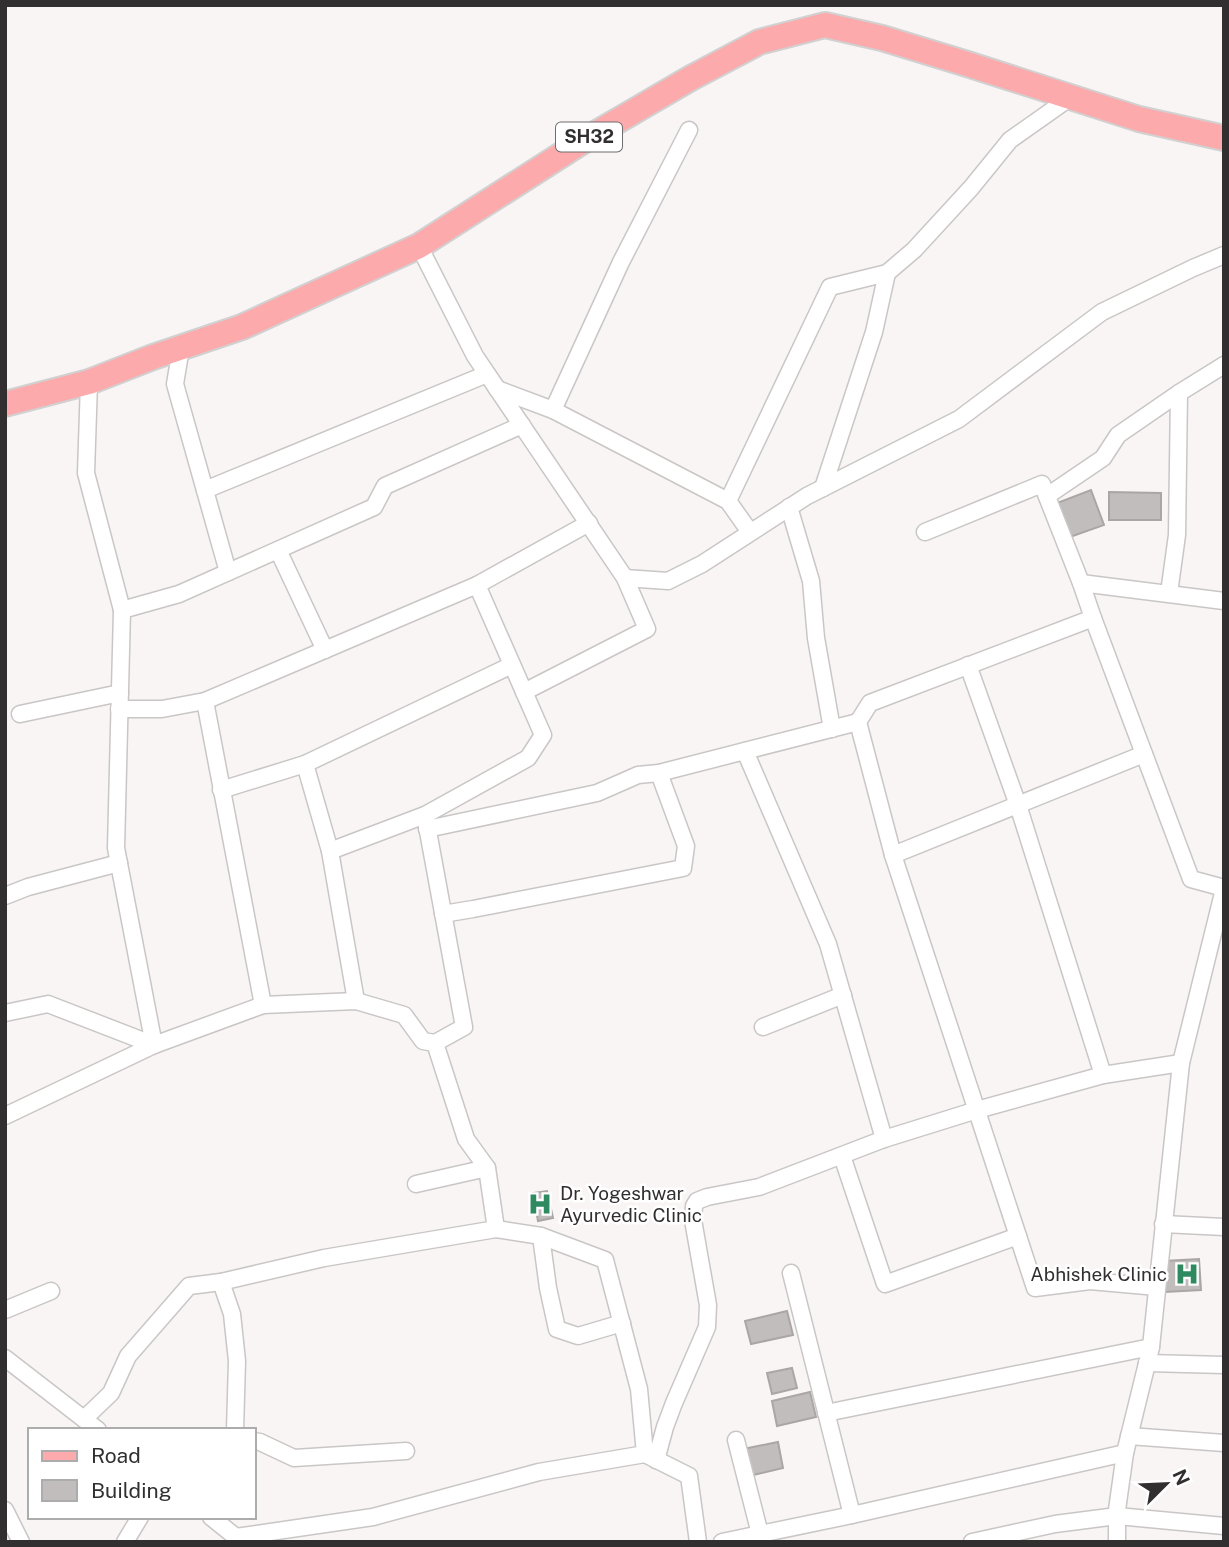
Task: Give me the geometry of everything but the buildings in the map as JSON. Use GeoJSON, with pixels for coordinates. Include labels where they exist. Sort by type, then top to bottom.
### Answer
{"type":"FeatureCollection","features":[{"type":"Feature","properties":{"kind":"main road","name":"SH32"},"geometry":{"type":"LineString","coordinates":[[5,404],[89,382],[242,327],[419,246],[583,141],[691,78],[759,42],[825,25],[881,38],[1139,119],[1224,138]]}},
{"type":"Feature","properties":{"kind":"main road"},"geometry":{"type":"LineString","coordinates":[[1193,131],[1224,127]]}},
{"type":"Feature","properties":{"kind":"street"},"geometry":{"type":"LineString","coordinates":[[728,500],[830,287],[887,273],[914,250],[955,206],[1010,140],[1071,97]]}},
{"type":"Feature","properties":{"kind":"street"},"geometry":{"type":"LineString","coordinates":[[554,410],[621,262],[688,130]]}},
{"type":"Feature","properties":{"kind":"street"},"geometry":{"type":"LineString","coordinates":[[419,246],[475,356],[625,578],[647,629],[524,692]]}},
{"type":"Feature","properties":{"kind":"street"},"geometry":{"type":"LineString","coordinates":[[625,578],[668,581],[702,564],[823,488],[959,419],[1102,312],[1224,256]]}},
{"type":"Feature","properties":{"kind":"street"},"geometry":{"type":"LineString","coordinates":[[823,488],[874,332],[887,273]]}},
{"type":"Feature","properties":{"kind":"street"},"geometry":{"type":"LineString","coordinates":[[181,348],[175,384],[228,572]]}},
{"type":"Feature","properties":{"kind":"street"},"geometry":{"type":"LineString","coordinates":[[1047,496],[1102,458],[1118,435],[1224,365]]}},
{"type":"Feature","properties":{"kind":"street"},"geometry":{"type":"LineString","coordinates":[[205,490],[487,374]]}},
{"type":"Feature","properties":{"kind":"street"},"geometry":{"type":"LineString","coordinates":[[89,382],[86,473],[122,610],[116,848],[155,1045]]}},
{"type":"Feature","properties":{"kind":"street"},"geometry":{"type":"LineString","coordinates":[[497,389],[554,410],[728,500],[750,532]]}},
{"type":"Feature","properties":{"kind":"street"},"geometry":{"type":"LineString","coordinates":[[1168,593],[1177,535],[1180,393]]}},
{"type":"Feature","properties":{"kind":"street"},"geometry":{"type":"LineString","coordinates":[[122,610],[179,594],[374,508],[385,486],[522,425]]}},
{"type":"Feature","properties":{"kind":"street"},"geometry":{"type":"LineString","coordinates":[[925,532],[1042,484],[1191,879],[1224,888],[1181,1063],[1149,1355],[1125,1453],[1117,1516],[1117,1542]]}},
{"type":"Feature","properties":{"kind":"street"},"geometry":{"type":"LineString","coordinates":[[789,508],[811,581],[816,639],[832,729]]}},
{"type":"Feature","properties":{"kind":"street"},"geometry":{"type":"LineString","coordinates":[[20,714],[120,701],[162,709],[205,701],[477,585],[589,523]]}},
{"type":"Feature","properties":{"kind":"street"},"geometry":{"type":"LineString","coordinates":[[278,551],[325,650]]}},
{"type":"Feature","properties":{"kind":"street"},"geometry":{"type":"LineString","coordinates":[[1081,583],[1224,601]]}},
{"type":"Feature","properties":{"kind":"street"},"geometry":{"type":"LineString","coordinates":[[426,822],[528,758],[543,735],[477,585]]}},
{"type":"Feature","properties":{"kind":"street"},"geometry":{"type":"LineString","coordinates":[[1093,618],[870,703],[859,722],[893,855],[1035,1289],[1090,1281],[1157,1287]]}},
{"type":"Feature","properties":{"kind":"street"},"geometry":{"type":"LineString","coordinates":[[221,790],[305,764],[512,665]]}},
{"type":"Feature","properties":{"kind":"street"},"geometry":{"type":"LineString","coordinates":[[968,666],[1018,805],[1103,1075]]}},
{"type":"Feature","properties":{"kind":"street"},"geometry":{"type":"LineString","coordinates":[[205,701],[263,1005]]}},
{"type":"Feature","properties":{"kind":"street"},"geometry":{"type":"LineString","coordinates":[[331,850],[426,822],[597,793],[638,775],[659,773],[859,722]]}},
{"type":"Feature","properties":{"kind":"street"},"geometry":{"type":"LineString","coordinates":[[745,751],[828,944],[884,1139]]}},
{"type":"Feature","properties":{"kind":"street"},"geometry":{"type":"LineString","coordinates":[[893,855],[1144,754]]}},
{"type":"Feature","properties":{"kind":"street"},"geometry":{"type":"LineString","coordinates":[[305,764],[331,850],[356,1001]]}},
{"type":"Feature","properties":{"kind":"street"},"geometry":{"type":"LineString","coordinates":[[443,914],[683,868],[685,846],[659,773]]}},
{"type":"Feature","properties":{"kind":"street"},"geometry":{"type":"LineString","coordinates":[[5,1116],[155,1045],[263,1005],[356,1001],[404,1016],[423,1041],[435,1043],[464,1027],[426,822]]}},
{"type":"Feature","properties":{"kind":"street"},"geometry":{"type":"LineString","coordinates":[[5,896],[28,887],[119,863]]}},
{"type":"Feature","properties":{"kind":"street"},"geometry":{"type":"LineString","coordinates":[[763,1027],[843,995]]}},
{"type":"Feature","properties":{"kind":"street"},"geometry":{"type":"LineString","coordinates":[[5,1013],[48,1004],[155,1045]]}},
{"type":"Feature","properties":{"kind":"street"},"geometry":{"type":"LineString","coordinates":[[435,1043],[466,1139],[487,1168],[496,1229]]}},
{"type":"Feature","properties":{"kind":"street"},"geometry":{"type":"LineString","coordinates":[[650,1457],[708,1327],[708,1305],[693,1220],[694,1206],[701,1199],[759,1187],[884,1139],[977,1110],[1103,1075],[1181,1063]]}},
{"type":"Feature","properties":{"kind":"street"},"geometry":{"type":"LineString","coordinates":[[842,1156],[885,1284],[1018,1236]]}},
{"type":"Feature","properties":{"kind":"street"},"geometry":{"type":"LineString","coordinates":[[416,1184],[487,1168]]}},
{"type":"Feature","properties":{"kind":"street"},"geometry":{"type":"LineString","coordinates":[[1163,1224],[1224,1227]]}},
{"type":"Feature","properties":{"kind":"street"},"geometry":{"type":"LineString","coordinates":[[84,1419],[111,1393],[128,1356],[189,1286],[220,1282],[324,1258],[496,1229],[541,1236],[605,1260],[639,1389],[650,1457]]}},
{"type":"Feature","properties":{"kind":"street"},"geometry":{"type":"LineString","coordinates":[[541,1236],[557,1329],[578,1336],[621,1323]]}},
{"type":"Feature","properties":{"kind":"street"},"geometry":{"type":"LineString","coordinates":[[791,1273],[852,1515]]}},
{"type":"Feature","properties":{"kind":"street"},"geometry":{"type":"LineString","coordinates":[[220,1282],[232,1314],[237,1361],[235,1428]]}},
{"type":"Feature","properties":{"kind":"street"},"geometry":{"type":"LineString","coordinates":[[5,1310],[51,1291]]}},
{"type":"Feature","properties":{"kind":"street"},"geometry":{"type":"LineString","coordinates":[[826,1413],[1149,1355],[1224,1365]]}},
{"type":"Feature","properties":{"kind":"street"},"geometry":{"type":"LineString","coordinates":[[5,1358],[95,1428]]}},
{"type":"Feature","properties":{"kind":"street"},"geometry":{"type":"LineString","coordinates":[[1129,1436],[1224,1443]]}},
{"type":"Feature","properties":{"kind":"street"},"geometry":{"type":"LineString","coordinates":[[736,1440],[760,1534]]}},
{"type":"Feature","properties":{"kind":"street"},"geometry":{"type":"LineString","coordinates":[[256,1441],[294,1458],[406,1451]]}},
{"type":"Feature","properties":{"kind":"street"},"geometry":{"type":"LineString","coordinates":[[722,1542],[1125,1453]]}},
{"type":"Feature","properties":{"kind":"street"},"geometry":{"type":"LineString","coordinates":[[214,1519],[239,1539],[373,1517],[538,1472],[650,1457],[689,1476],[698,1542]]}},
{"type":"Feature","properties":{"kind":"street"},"geometry":{"type":"LineString","coordinates":[[5,1510],[21,1542]]}},
{"type":"Feature","properties":{"kind":"street"},"geometry":{"type":"LineString","coordinates":[[972,1542],[1055,1524],[1117,1516],[1224,1526]]}},
{"type":"Feature","properties":{"kind":"street"},"geometry":{"type":"LineString","coordinates":[[125,1542],[139,1519]]}},
{"type":"Feature","properties":{"kind":"street"},"geometry":{"type":"LineString","coordinates":[[1055,1524],[1056,1542]]}},
{"type":"Feature","properties":{"kind":"place","name":"Dr. Yogeshwar Ayurvedic Clinic"},"geometry":{"type":"Point","coordinates":[540,1204]}},
{"type":"Feature","properties":{"kind":"place","name":"Abhishek Clinic"},"geometry":{"type":"Point","coordinates":[1187,1274]}}]}
